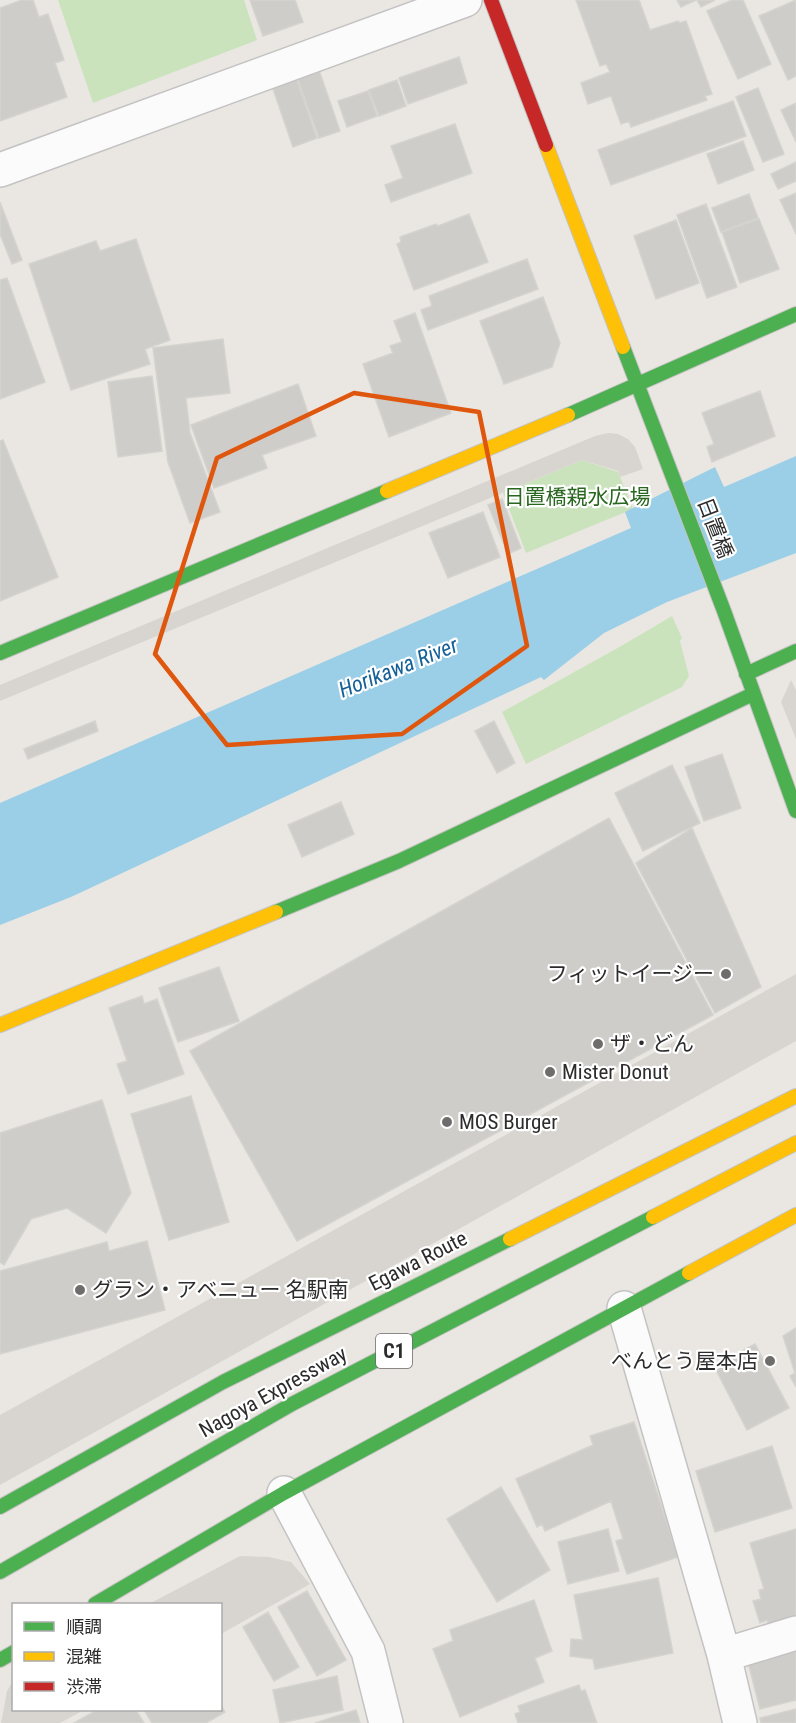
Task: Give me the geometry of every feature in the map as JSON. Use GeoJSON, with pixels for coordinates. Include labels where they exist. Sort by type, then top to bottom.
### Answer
{"type":"FeatureCollection","features":[{"type":"Feature","properties":{"kind":"main road","name":"日置橋"},"geometry":{"type":"LineString","coordinates":[[490,0],[724,611],[796,811]]}},
{"type":"Feature","properties":{"kind":"main road"},"geometry":{"type":"LineString","coordinates":[[0,653],[637,386],[796,314]]}},
{"type":"Feature","properties":{"kind":"main road"},"geometry":{"type":"LineString","coordinates":[[746,674],[796,651]]}},
{"type":"Feature","properties":{"kind":"main road"},"geometry":{"type":"LineString","coordinates":[[0,1025],[399,861],[753,694]]}},
{"type":"Feature","properties":{"kind":"main road","name":"Egawa Route"},"geometry":{"type":"LineString","coordinates":[[0,1507],[224,1382],[796,1096]]}},
{"type":"Feature","properties":{"kind":"main road","name":"Nagoya Expressway"},"geometry":{"type":"LineString","coordinates":[[0,1572],[292,1404],[796,1143]]}},
{"type":"Feature","properties":{"kind":"main road"},"geometry":{"type":"LineString","coordinates":[[98,1603],[284,1493],[796,1215]]}},
{"type":"Feature","properties":{"kind":"street"},"geometry":{"type":"LineString","coordinates":[[0,170],[465,0]]}},
{"type":"Feature","properties":{"kind":"street"},"geometry":{"type":"LineString","coordinates":[[624,1308],[724,1655],[740,1723]]}},
{"type":"Feature","properties":{"kind":"street"},"geometry":{"type":"LineString","coordinates":[[284,1493],[368,1651],[386,1723]]}},
{"type":"Feature","properties":{"kind":"street"},"geometry":{"type":"LineString","coordinates":[[724,1655],[796,1633]]}},
{"type":"Feature","properties":{"kind":"highlighted area"},"geometry":{"type":"Polygon","coordinates":[[[354,393],[479,412],[527,646],[402,734],[227,745],[155,654],[217,458],[354,393]]]}},
{"type":"Feature","properties":{"kind":"green space"},"geometry":{"type":"Polygon","coordinates":[[[58,0],[244,0],[257,40],[93,103],[58,0]]]}},
{"type":"Feature","properties":{"kind":"green space","name":"日置橋親水広場"},"geometry":{"type":"Polygon","coordinates":[[[582,460],[618,472],[633,509],[526,553],[503,493],[582,460]]]}},
{"type":"Feature","properties":{"kind":"green space"},"geometry":{"type":"Polygon","coordinates":[[[672,616],[682,638],[680,641],[689,676],[682,687],[526,764],[502,712],[672,616]]]}},
{"type":"Feature","properties":{"kind":"shaded area"},"geometry":{"type":"Polygon","coordinates":[[[608,433],[618,434],[628,439],[635,447],[643,469],[620,477],[618,471],[582,460],[0,701],[0,685],[595,436],[608,433]]]}},
{"type":"Feature","properties":{"kind":"shaded area"},"geometry":{"type":"Polygon","coordinates":[[[791,680],[796,690],[796,739],[781,702],[791,680]]]}},
{"type":"Feature","properties":{"kind":"shaded area"},"geometry":{"type":"Polygon","coordinates":[[[796,974],[796,1041],[0,1485],[0,1415],[796,974]]]}},
{"type":"Feature","properties":{"kind":"shaded area"},"geometry":{"type":"Polygon","coordinates":[[[240,1556],[269,1557],[291,1562],[310,1584],[222,1633],[222,1603],[151,1603],[240,1556]]]}},
{"type":"Feature","properties":{"kind":"shaded area"},"geometry":{"type":"Polygon","coordinates":[[[12,1683],[12,1711],[82,1711],[60,1723],[1,1723],[7,1691],[12,1683]]]}},
{"type":"Feature","properties":{"kind":"water","name":"Horikawa River"},"geometry":{"type":"Polygon","coordinates":[[[796,456],[796,553],[667,602],[604,633],[544,680],[541,677],[71,897],[0,925],[0,803],[631,528],[625,512],[715,467],[724,487],[796,456]]]}},
{"type":"Feature","properties":{"kind":"building"},"geometry":{"type":"Polygon","coordinates":[[[22,0],[33,0],[39,17],[48,14],[64,60],[55,63],[67,97],[0,121],[0,8],[22,0]]]}},
{"type":"Feature","properties":{"kind":"building"},"geometry":{"type":"Polygon","coordinates":[[[250,0],[295,0],[303,22],[263,36],[250,0]]]}},
{"type":"Feature","properties":{"kind":"building"},"geometry":{"type":"Polygon","coordinates":[[[576,0],[639,0],[650,30],[678,21],[680,23],[686,21],[712,94],[705,96],[707,100],[631,127],[629,121],[621,124],[611,96],[588,104],[581,83],[610,72],[606,64],[600,66],[576,0]]]}},
{"type":"Feature","properties":{"kind":"building"},"geometry":{"type":"Polygon","coordinates":[[[677,0],[696,0],[681,7],[677,0]]]}},
{"type":"Feature","properties":{"kind":"building"},"geometry":{"type":"Polygon","coordinates":[[[697,0],[715,0],[701,7],[697,0]]]}},
{"type":"Feature","properties":{"kind":"building"},"geometry":{"type":"Polygon","coordinates":[[[732,0],[743,0],[771,64],[738,79],[707,11],[732,0]]]}},
{"type":"Feature","properties":{"kind":"building"},"geometry":{"type":"Polygon","coordinates":[[[796,0],[796,76],[788,80],[759,16],[796,0]]]}},
{"type":"Feature","properties":{"kind":"building"},"geometry":{"type":"Polygon","coordinates":[[[459,57],[467,83],[408,104],[399,78],[459,57]]]}},
{"type":"Feature","properties":{"kind":"building"},"geometry":{"type":"Polygon","coordinates":[[[319,70],[340,131],[319,138],[297,77],[319,70]]]}},
{"type":"Feature","properties":{"kind":"building"},"geometry":{"type":"Polygon","coordinates":[[[296,78],[317,138],[293,147],[272,86],[296,78]]]}},
{"type":"Feature","properties":{"kind":"building"},"geometry":{"type":"Polygon","coordinates":[[[397,80],[406,106],[379,116],[369,90],[397,80]]]}},
{"type":"Feature","properties":{"kind":"building"},"geometry":{"type":"Polygon","coordinates":[[[758,88],[784,154],[763,162],[736,97],[758,88]]]}},
{"type":"Feature","properties":{"kind":"building"},"geometry":{"type":"Polygon","coordinates":[[[368,91],[377,116],[347,127],[338,101],[368,91]]]}},
{"type":"Feature","properties":{"kind":"building"},"geometry":{"type":"Polygon","coordinates":[[[733,101],[746,136],[611,185],[598,150],[733,101]]]}},
{"type":"Feature","properties":{"kind":"building"},"geometry":{"type":"Polygon","coordinates":[[[796,103],[796,142],[781,110],[796,103]]]}},
{"type":"Feature","properties":{"kind":"building"},"geometry":{"type":"Polygon","coordinates":[[[455,124],[472,173],[391,202],[385,185],[403,178],[391,146],[455,124]]]}},
{"type":"Feature","properties":{"kind":"building"},"geometry":{"type":"Polygon","coordinates":[[[743,141],[754,170],[718,184],[707,154],[743,141]]]}},
{"type":"Feature","properties":{"kind":"building"},"geometry":{"type":"Polygon","coordinates":[[[796,162],[796,181],[778,189],[771,174],[796,162]]]}},
{"type":"Feature","properties":{"kind":"building"},"geometry":{"type":"Polygon","coordinates":[[[796,193],[796,234],[780,200],[796,193]]]}},
{"type":"Feature","properties":{"kind":"building"},"geometry":{"type":"Polygon","coordinates":[[[749,194],[758,218],[721,232],[712,208],[749,194]]]}},
{"type":"Feature","properties":{"kind":"building"},"geometry":{"type":"Polygon","coordinates":[[[0,202],[22,260],[12,264],[0,234],[0,202]]]}},
{"type":"Feature","properties":{"kind":"building"},"geometry":{"type":"Polygon","coordinates":[[[706,204],[737,287],[707,298],[677,215],[706,204]]]}},
{"type":"Feature","properties":{"kind":"building"},"geometry":{"type":"Polygon","coordinates":[[[469,214],[488,262],[414,290],[397,244],[401,242],[400,237],[469,214]]]}},
{"type":"Feature","properties":{"kind":"building"},"geometry":{"type":"Polygon","coordinates":[[[759,219],[779,269],[740,283],[722,232],[759,219]]]}},
{"type":"Feature","properties":{"kind":"building"},"geometry":{"type":"Polygon","coordinates":[[[676,220],[699,283],[656,299],[634,236],[676,220]]]}},
{"type":"Feature","properties":{"kind":"building"},"geometry":{"type":"Polygon","coordinates":[[[136,239],[170,340],[145,349],[150,364],[71,390],[29,264],[96,241],[100,251],[136,239]]]}},
{"type":"Feature","properties":{"kind":"building"},"geometry":{"type":"Polygon","coordinates":[[[527,259],[538,289],[428,330],[421,310],[432,306],[429,296],[527,259]]]}},
{"type":"Feature","properties":{"kind":"building"},"geometry":{"type":"Polygon","coordinates":[[[7,278],[45,382],[0,399],[0,280],[7,278]]]}},
{"type":"Feature","properties":{"kind":"building"},"geometry":{"type":"Polygon","coordinates":[[[543,297],[560,343],[552,367],[504,384],[480,321],[543,297]]]}},
{"type":"Feature","properties":{"kind":"building"},"geometry":{"type":"Polygon","coordinates":[[[415,313],[451,413],[389,437],[363,364],[393,353],[390,346],[402,342],[394,321],[415,313]]]}},
{"type":"Feature","properties":{"kind":"building"},"geometry":{"type":"Polygon","coordinates":[[[223,339],[230,393],[186,398],[190,433],[220,512],[190,523],[168,462],[153,348],[223,339]]]}},
{"type":"Feature","properties":{"kind":"building"},"geometry":{"type":"Polygon","coordinates":[[[152,376],[162,451],[118,457],[108,382],[152,376]]]}},
{"type":"Feature","properties":{"kind":"building"},"geometry":{"type":"Polygon","coordinates":[[[298,384],[316,436],[262,455],[267,468],[214,488],[191,425],[298,384]]]}},
{"type":"Feature","properties":{"kind":"building"},"geometry":{"type":"Polygon","coordinates":[[[760,391],[775,436],[712,462],[707,447],[714,444],[702,413],[760,391]]]}},
{"type":"Feature","properties":{"kind":"building"},"geometry":{"type":"Polygon","coordinates":[[[3,440],[58,577],[0,601],[0,441],[3,440]]]}},
{"type":"Feature","properties":{"kind":"building"},"geometry":{"type":"Polygon","coordinates":[[[502,499],[521,548],[508,554],[488,505],[502,499]]]}},
{"type":"Feature","properties":{"kind":"building"},"geometry":{"type":"Polygon","coordinates":[[[483,512],[500,557],[448,578],[429,533],[483,512]]]}},
{"type":"Feature","properties":{"kind":"building"},"geometry":{"type":"Polygon","coordinates":[[[95,721],[98,731],[28,759],[24,749],[95,721]]]}},
{"type":"Feature","properties":{"kind":"building"},"geometry":{"type":"Polygon","coordinates":[[[494,721],[515,763],[497,773],[475,731],[494,721]]]}},
{"type":"Feature","properties":{"kind":"building"},"geometry":{"type":"Polygon","coordinates":[[[722,754],[741,808],[704,821],[685,767],[722,754]]]}},
{"type":"Feature","properties":{"kind":"building"},"geometry":{"type":"Polygon","coordinates":[[[672,765],[700,823],[643,851],[615,793],[672,765]]]}},
{"type":"Feature","properties":{"kind":"building"},"geometry":{"type":"Polygon","coordinates":[[[341,802],[354,834],[302,857],[288,825],[341,802]]]}},
{"type":"Feature","properties":{"kind":"building"},"geometry":{"type":"Polygon","coordinates":[[[609,818],[713,1015],[297,1241],[190,1051],[609,818]]]}},
{"type":"Feature","properties":{"kind":"building"},"geometry":{"type":"Polygon","coordinates":[[[692,828],[761,987],[715,1013],[636,863],[692,828]]]}},
{"type":"Feature","properties":{"kind":"building"},"geometry":{"type":"Polygon","coordinates":[[[219,967],[239,1021],[178,1042],[159,988],[219,967]]]}},
{"type":"Feature","properties":{"kind":"building"},"geometry":{"type":"Polygon","coordinates":[[[142,996],[144,1004],[157,999],[184,1074],[128,1094],[117,1064],[127,1061],[109,1008],[142,996]]]}},
{"type":"Feature","properties":{"kind":"building"},"geometry":{"type":"Polygon","coordinates":[[[191,1096],[229,1222],[169,1240],[131,1114],[191,1096]]]}},
{"type":"Feature","properties":{"kind":"building"},"geometry":{"type":"Polygon","coordinates":[[[102,1100],[131,1193],[106,1233],[67,1208],[31,1219],[4,1265],[0,1262],[0,1133],[102,1100]]]}},
{"type":"Feature","properties":{"kind":"building","name":"グラン・アベニュー 名駅南"},"geometry":{"type":"Polygon","coordinates":[[[147,1241],[165,1310],[0,1354],[0,1271],[107,1242],[109,1251],[147,1241]]]}},
{"type":"Feature","properties":{"kind":"building"},"geometry":{"type":"Polygon","coordinates":[[[796,1328],[796,1387],[790,1376],[795,1373],[783,1336],[796,1328]]]}},
{"type":"Feature","properties":{"kind":"building"},"geometry":{"type":"Polygon","coordinates":[[[755,1344],[789,1408],[747,1430],[714,1366],[755,1344]]]}},
{"type":"Feature","properties":{"kind":"building"},"geometry":{"type":"Polygon","coordinates":[[[634,1422],[678,1557],[627,1574],[616,1541],[623,1539],[611,1501],[545,1531],[542,1524],[537,1527],[516,1479],[593,1445],[590,1436],[634,1422]]]}},
{"type":"Feature","properties":{"kind":"building"},"geometry":{"type":"Polygon","coordinates":[[[772,1446],[792,1508],[715,1532],[696,1471],[772,1446]]]}},
{"type":"Feature","properties":{"kind":"building"},"geometry":{"type":"Polygon","coordinates":[[[501,1487],[550,1570],[497,1602],[447,1519],[501,1487]]]}},
{"type":"Feature","properties":{"kind":"building"},"geometry":{"type":"Polygon","coordinates":[[[608,1529],[619,1571],[568,1584],[558,1542],[608,1529]]]}},
{"type":"Feature","properties":{"kind":"building"},"geometry":{"type":"Polygon","coordinates":[[[796,1529],[796,1616],[769,1625],[767,1620],[760,1623],[753,1601],[761,1599],[759,1590],[764,1589],[750,1543],[796,1529]]]}},
{"type":"Feature","properties":{"kind":"building"},"geometry":{"type":"Polygon","coordinates":[[[658,1578],[673,1653],[595,1669],[593,1659],[570,1656],[571,1639],[583,1640],[574,1595],[658,1578]]]}},
{"type":"Feature","properties":{"kind":"building"},"geometry":{"type":"Polygon","coordinates":[[[307,1591],[346,1660],[317,1676],[278,1607],[307,1591]]]}},
{"type":"Feature","properties":{"kind":"building"},"geometry":{"type":"Polygon","coordinates":[[[534,1600],[552,1651],[535,1658],[544,1682],[460,1717],[433,1649],[453,1641],[450,1630],[534,1600]]]}},
{"type":"Feature","properties":{"kind":"building"},"geometry":{"type":"Polygon","coordinates":[[[268,1612],[299,1667],[274,1681],[243,1627],[268,1612]]]}},
{"type":"Feature","properties":{"kind":"building"},"geometry":{"type":"Polygon","coordinates":[[[796,1650],[796,1700],[760,1709],[748,1662],[796,1650]]]}},
{"type":"Feature","properties":{"kind":"building"},"geometry":{"type":"Polygon","coordinates":[[[337,1676],[343,1710],[280,1723],[273,1690],[337,1676]]]}},
{"type":"Feature","properties":{"kind":"building"},"geometry":{"type":"Polygon","coordinates":[[[579,1685],[581,1691],[585,1690],[597,1723],[518,1723],[515,1714],[520,1712],[518,1706],[579,1685]]]}},
{"type":"Feature","properties":{"kind":"building"},"geometry":{"type":"Polygon","coordinates":[[[222,1707],[225,1712],[206,1723],[152,1723],[145,1711],[222,1711],[222,1707]]]}},
{"type":"Feature","properties":{"kind":"building"},"geometry":{"type":"Polygon","coordinates":[[[796,1709],[796,1723],[761,1723],[760,1718],[796,1709]]]}},
{"type":"Feature","properties":{"kind":"building"},"geometry":{"type":"Polygon","coordinates":[[[356,1710],[360,1723],[315,1723],[356,1710]]]}},
{"type":"Feature","properties":{"kind":"building"},"geometry":{"type":"Polygon","coordinates":[[[95,1711],[137,1711],[144,1723],[74,1723],[95,1711]]]}},
{"type":"Feature","properties":{"kind":"traffic: fast"},"geometry":{"type":"LineString","coordinates":[[568,415],[796,314]]}},
{"type":"Feature","properties":{"kind":"traffic: fast"},"geometry":{"type":"LineString","coordinates":[[623,347],[724,611],[796,811]]}},
{"type":"Feature","properties":{"kind":"traffic: fast"},"geometry":{"type":"LineString","coordinates":[[0,653],[387,491]]}},
{"type":"Feature","properties":{"kind":"traffic: fast"},"geometry":{"type":"LineString","coordinates":[[746,674],[796,651]]}},
{"type":"Feature","properties":{"kind":"traffic: fast"},"geometry":{"type":"LineString","coordinates":[[276,912],[399,861],[753,694]]}},
{"type":"Feature","properties":{"kind":"traffic: fast"},"geometry":{"type":"LineString","coordinates":[[0,1572],[292,1404],[653,1217]]}},
{"type":"Feature","properties":{"kind":"traffic: fast"},"geometry":{"type":"LineString","coordinates":[[0,1507],[223,1382],[510,1239]]}},
{"type":"Feature","properties":{"kind":"traffic: fast"},"geometry":{"type":"LineString","coordinates":[[97,1603],[284,1493],[689,1273]]}},
{"type":"Feature","properties":{"kind":"traffic: fast"},"geometry":{"type":"LineString","coordinates":[[0,1660],[12,1653]]}},
{"type":"Feature","properties":{"kind":"traffic: slow"},"geometry":{"type":"LineString","coordinates":[[546,145],[623,347]]}},
{"type":"Feature","properties":{"kind":"traffic: slow"},"geometry":{"type":"LineString","coordinates":[[387,491],[568,415]]}},
{"type":"Feature","properties":{"kind":"traffic: slow"},"geometry":{"type":"LineString","coordinates":[[0,1025],[276,912]]}},
{"type":"Feature","properties":{"kind":"traffic: slow"},"geometry":{"type":"LineString","coordinates":[[510,1239],[796,1096]]}},
{"type":"Feature","properties":{"kind":"traffic: slow"},"geometry":{"type":"LineString","coordinates":[[653,1217],[796,1143]]}},
{"type":"Feature","properties":{"kind":"traffic: slow"},"geometry":{"type":"LineString","coordinates":[[689,1273],[796,1215]]}},
{"type":"Feature","properties":{"kind":"traffic: jam"},"geometry":{"type":"LineString","coordinates":[[491,0],[546,145]]}},
{"type":"Feature","properties":{"kind":"place","name":"フィットイージー"},"geometry":{"type":"Point","coordinates":[726,974]}},
{"type":"Feature","properties":{"kind":"place","name":"ザ・どん"},"geometry":{"type":"Point","coordinates":[598,1044]}},
{"type":"Feature","properties":{"kind":"place","name":"Mister Donut"},"geometry":{"type":"Point","coordinates":[550,1072]}},
{"type":"Feature","properties":{"kind":"place","name":"MOS Burger"},"geometry":{"type":"Point","coordinates":[447,1122]}},
{"type":"Feature","properties":{"kind":"place","name":"グラン・アベニュー 名駅南"},"geometry":{"type":"Point","coordinates":[80,1290]}},
{"type":"Feature","properties":{"kind":"place","name":"べんとう屋本店"},"geometry":{"type":"Point","coordinates":[770,1361]}}]}
